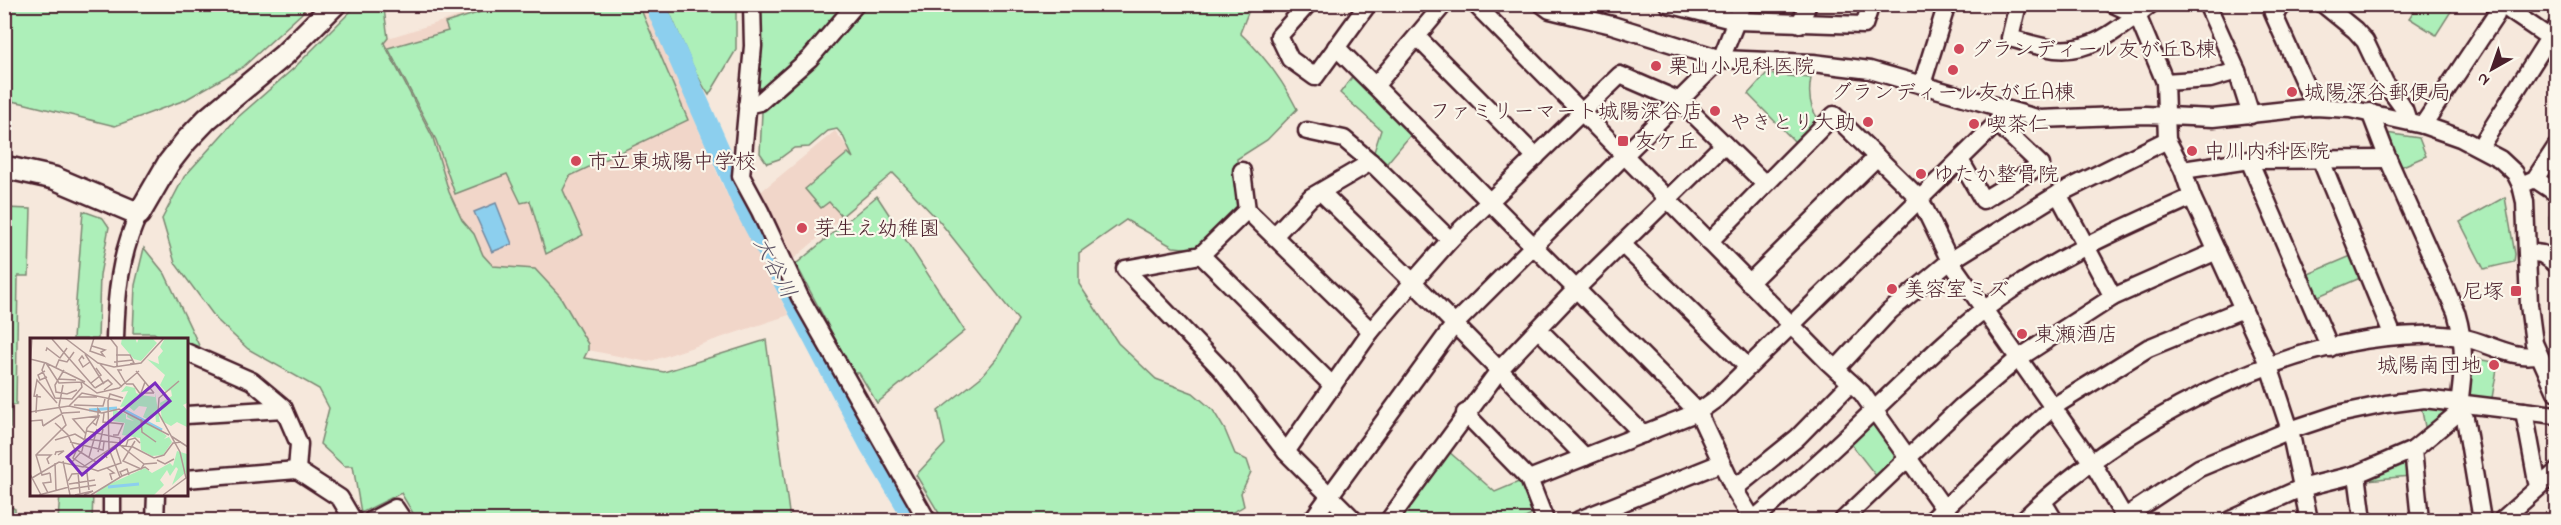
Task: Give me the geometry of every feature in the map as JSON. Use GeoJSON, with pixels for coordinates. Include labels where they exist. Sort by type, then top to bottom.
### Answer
{"type":"FeatureCollection","features":[{"type":"Feature","properties":{"kind":"main road"},"geometry":{"type":"LineString","coordinates":[[4,167],[54,178],[139,214],[168,164],[186,141],[207,119],[284,55],[335,4]]}},
{"type":"Feature","properties":{"kind":"street"},"geometry":{"type":"LineString","coordinates":[[752,4],[753,46],[741,176],[800,297],[927,520]]}},
{"type":"Feature","properties":{"kind":"street"},"geometry":{"type":"LineString","coordinates":[[747,105],[760,102],[810,58],[856,4]]}},
{"type":"Feature","properties":{"kind":"street"},"geometry":{"type":"LineString","coordinates":[[1308,4],[1279,36],[1290,59],[1315,77],[1368,4]]}},
{"type":"Feature","properties":{"kind":"street"},"geometry":{"type":"LineString","coordinates":[[1376,86],[1444,4]]}},
{"type":"Feature","properties":{"kind":"street"},"geometry":{"type":"LineString","coordinates":[[1474,4],[1749,283],[1862,393],[1909,459],[1943,517],[2053,407],[2148,348],[2243,309]]}},
{"type":"Feature","properties":{"kind":"street"},"geometry":{"type":"LineString","coordinates":[[1542,4],[1550,10],[1612,25],[1721,59],[1814,63],[1870,70],[1922,84],[2000,116],[2040,119],[2165,116],[2213,118],[2315,107],[2370,112],[2416,123],[2480,147],[2500,159],[2528,182],[2556,193]]}},
{"type":"Feature","properties":{"kind":"street"},"geometry":{"type":"LineString","coordinates":[[1312,520],[1454,325],[1721,59],[1743,4]]}},
{"type":"Feature","properties":{"kind":"street"},"geometry":{"type":"LineString","coordinates":[[1800,24],[1808,4]]}},
{"type":"Feature","properties":{"kind":"street"},"geometry":{"type":"LineString","coordinates":[[1675,6],[1736,21],[1864,25],[1871,4]]}},
{"type":"Feature","properties":{"kind":"street"},"geometry":{"type":"LineString","coordinates":[[1922,84],[1947,4]]}},
{"type":"Feature","properties":{"kind":"street"},"geometry":{"type":"LineString","coordinates":[[2018,4],[2010,38],[2056,49],[2080,47],[2104,39],[2151,4]]}},
{"type":"Feature","properties":{"kind":"street"},"geometry":{"type":"LineString","coordinates":[[2113,4],[2137,15],[2166,82],[2167,140],[2183,170],[2192,197],[2269,366],[2290,430],[2308,520]]}},
{"type":"Feature","properties":{"kind":"street"},"geometry":{"type":"LineString","coordinates":[[2207,4],[2237,71],[2251,115]]}},
{"type":"Feature","properties":{"kind":"street"},"geometry":{"type":"LineString","coordinates":[[2285,4],[2273,13],[2315,107]]}},
{"type":"Feature","properties":{"kind":"street"},"geometry":{"type":"LineString","coordinates":[[2323,4],[2365,41],[2385,83],[2416,123]]}},
{"type":"Feature","properties":{"kind":"street"},"geometry":{"type":"LineString","coordinates":[[2416,123],[2496,15],[2499,4],[2554,35],[2480,147]]}},
{"type":"Feature","properties":{"kind":"street"},"geometry":{"type":"LineString","coordinates":[[1417,37],[1536,157]]}},
{"type":"Feature","properties":{"kind":"street"},"geometry":{"type":"LineString","coordinates":[[1336,47],[1698,412],[1734,489],[1753,520],[1875,410],[1928,357],[1985,309],[2085,245],[2192,197]]}},
{"type":"Feature","properties":{"kind":"street"},"geometry":{"type":"LineString","coordinates":[[2166,82],[2210,80],[2237,71]]}},
{"type":"Feature","properties":{"kind":"street"},"geometry":{"type":"LineString","coordinates":[[1286,452],[1371,331],[1450,240],[1492,202],[1620,75],[1680,101],[1765,184]]}},
{"type":"Feature","properties":{"kind":"street"},"geometry":{"type":"LineString","coordinates":[[2370,112],[2388,159],[2456,312],[2463,338],[2459,408],[2465,418],[2482,520]]}},
{"type":"Feature","properties":{"kind":"street"},"geometry":{"type":"LineString","coordinates":[[1709,242],[1834,115],[1920,199],[1950,261],[2090,461],[2126,519],[2199,468],[2290,430],[2338,414],[2424,399],[2459,408],[2556,415]]}},
{"type":"Feature","properties":{"kind":"street"},"geometry":{"type":"LineString","coordinates":[[1529,479],[1698,412],[1716,399],[1960,160],[2000,116]]}},
{"type":"Feature","properties":{"kind":"street"},"geometry":{"type":"LineString","coordinates":[[1960,160],[1983,200],[2041,165],[2000,116]]}},
{"type":"Feature","properties":{"kind":"street"},"geometry":{"type":"LineString","coordinates":[[1307,131],[1344,139],[1371,162],[1450,240]]}},
{"type":"Feature","properties":{"kind":"street"},"geometry":{"type":"LineString","coordinates":[[1836,369],[1890,311],[1950,261],[2058,194],[2167,140]]}},
{"type":"Feature","properties":{"kind":"street"},"geometry":{"type":"LineString","coordinates":[[1389,520],[1500,369],[1577,288],[1724,144]]}},
{"type":"Feature","properties":{"kind":"street"},"geometry":{"type":"LineString","coordinates":[[2555,384],[2538,354],[2529,305],[2525,202],[2528,182],[2556,147]]}},
{"type":"Feature","properties":{"kind":"street"},"geometry":{"type":"LineString","coordinates":[[1749,283],[1876,157]]}},
{"type":"Feature","properties":{"kind":"street"},"geometry":{"type":"LineString","coordinates":[[2320,158],[2393,336]]}},
{"type":"Feature","properties":{"kind":"street"},"geometry":{"type":"LineString","coordinates":[[2183,170],[2249,160],[2388,159]]}},
{"type":"Feature","properties":{"kind":"street"},"geometry":{"type":"LineString","coordinates":[[2249,160],[2330,348]]}},
{"type":"Feature","properties":{"kind":"street"},"geometry":{"type":"LineString","coordinates":[[1275,235],[1311,197],[1371,162]]}},
{"type":"Feature","properties":{"kind":"street"},"geometry":{"type":"LineString","coordinates":[[1242,171],[1247,210],[1371,331]]}},
{"type":"Feature","properties":{"kind":"street"},"geometry":{"type":"LineString","coordinates":[[1321,192],[1500,369],[1585,457]]}},
{"type":"Feature","properties":{"kind":"street"},"geometry":{"type":"LineString","coordinates":[[2058,194],[2113,297]]}},
{"type":"Feature","properties":{"kind":"street"},"geometry":{"type":"LineString","coordinates":[[1247,210],[1201,255],[1125,269],[1221,369],[1286,452],[1354,520]]}},
{"type":"Feature","properties":{"kind":"street"},"geometry":{"type":"LineString","coordinates":[[115,338],[122,262],[130,234],[139,214]]}},
{"type":"Feature","properties":{"kind":"street"},"geometry":{"type":"LineString","coordinates":[[1623,244],[1748,367]]}},
{"type":"Feature","properties":{"kind":"street"},"geometry":{"type":"LineString","coordinates":[[1843,520],[1909,459],[1960,407],[2019,358],[2113,297],[2217,251]]}},
{"type":"Feature","properties":{"kind":"street"},"geometry":{"type":"LineString","coordinates":[[2528,252],[2542,254],[2556,264]]}},
{"type":"Feature","properties":{"kind":"street"},"geometry":{"type":"LineString","coordinates":[[1201,255],[1333,386]]}},
{"type":"Feature","properties":{"kind":"street"},"geometry":{"type":"LineString","coordinates":[[1538,328],[1644,434]]}},
{"type":"Feature","properties":{"kind":"street"},"geometry":{"type":"LineString","coordinates":[[2023,520],[2090,461],[2148,423],[2214,389],[2269,366],[2330,348],[2393,336],[2421,334],[2463,338],[2527,358],[2538,354]]}},
{"type":"Feature","properties":{"kind":"street"},"geometry":{"type":"LineString","coordinates":[[188,353],[252,381],[284,409],[299,444],[297,470]]}},
{"type":"Feature","properties":{"kind":"street"},"geometry":{"type":"LineString","coordinates":[[1734,489],[1797,438],[1851,383]]}},
{"type":"Feature","properties":{"kind":"street"},"geometry":{"type":"LineString","coordinates":[[2230,520],[2254,514],[2301,488],[2357,474],[2413,450],[2459,408]]}},
{"type":"Feature","properties":{"kind":"street"},"geometry":{"type":"LineString","coordinates":[[188,416],[284,409]]}},
{"type":"Feature","properties":{"kind":"street"},"geometry":{"type":"LineString","coordinates":[[2524,411],[2538,487]]}},
{"type":"Feature","properties":{"kind":"street"},"geometry":{"type":"LineString","coordinates":[[1466,413],[1529,479],[1545,520]]}},
{"type":"Feature","properties":{"kind":"street"},"geometry":{"type":"LineString","coordinates":[[2413,450],[2420,520]]}},
{"type":"Feature","properties":{"kind":"street"},"geometry":{"type":"LineString","coordinates":[[1579,520],[1721,463]]}},
{"type":"Feature","properties":{"kind":"street"},"geometry":{"type":"LineString","coordinates":[[188,479],[297,470],[340,498],[354,520]]}},
{"type":"Feature","properties":{"kind":"street"},"geometry":{"type":"LineString","coordinates":[[2502,520],[2556,472]]}},
{"type":"Feature","properties":{"kind":"street"},"geometry":{"type":"LineString","coordinates":[[2357,474],[2363,520]]}},
{"type":"Feature","properties":{"kind":"street"},"geometry":{"type":"LineString","coordinates":[[112,495],[112,520]]}},
{"type":"Feature","properties":{"kind":"street"},"geometry":{"type":"LineString","coordinates":[[155,520],[156,495]]}},
{"type":"Feature","properties":{"kind":"street"},"geometry":{"type":"LineString","coordinates":[[2043,502],[2054,520]]}},
{"type":"Feature","properties":{"kind":"street"},"geometry":{"type":"LineString","coordinates":[[372,520],[395,507],[404,520]]}},
{"type":"Feature","properties":{"kind":"shaded area","name":"市立東城陽中学校"},"geometry":{"type":"Polygon","coordinates":[[[495,5],[646,5],[722,184],[789,315],[648,362],[588,350],[588,344],[578,328],[535,269],[493,266],[483,255],[474,234],[462,220],[449,192],[433,138],[384,43],[388,38],[495,5]]]}},
{"type":"Feature","properties":{"kind":"shaded area","name":"芽生え幼稚園"},"geometry":{"type":"Polygon","coordinates":[[[835,131],[860,163],[871,189],[870,194],[790,262],[758,194],[835,131]]]}},
{"type":"Feature","properties":{"kind":"green space"},"geometry":{"type":"Polygon","coordinates":[[[5,4],[308,5],[243,67],[185,100],[115,126],[5,100],[5,4]]]}},
{"type":"Feature","properties":{"kind":"green space"},"geometry":{"type":"Polygon","coordinates":[[[507,4],[639,5],[688,120],[570,176],[563,190],[583,235],[546,254],[530,201],[521,203],[507,174],[455,194],[436,140],[388,48],[448,31],[445,23],[507,4]]]}},
{"type":"Feature","properties":{"kind":"green space"},"geometry":{"type":"Polygon","coordinates":[[[357,5],[388,5],[384,9],[388,38],[384,43],[433,138],[449,192],[462,220],[474,234],[483,255],[493,266],[535,269],[560,296],[588,344],[584,358],[664,372],[766,340],[790,520],[417,520],[401,493],[361,513],[353,466],[344,466],[320,444],[329,408],[319,389],[248,349],[217,320],[175,263],[162,219],[184,177],[237,118],[294,68],[357,5]]]}},
{"type":"Feature","properties":{"kind":"green space"},"geometry":{"type":"Polygon","coordinates":[[[666,5],[736,5],[736,50],[709,95],[691,62],[666,5]]]}},
{"type":"Feature","properties":{"kind":"green space"},"geometry":{"type":"Polygon","coordinates":[[[756,5],[846,5],[804,59],[756,98],[756,5]]]}},
{"type":"Feature","properties":{"kind":"green space"},"geometry":{"type":"Polygon","coordinates":[[[862,5],[1251,5],[1240,33],[1272,68],[1297,109],[1267,140],[1237,159],[1237,206],[1195,249],[1173,247],[1126,220],[1079,253],[1079,284],[1118,343],[1156,379],[1193,393],[1213,410],[1235,454],[1247,460],[1251,472],[1241,493],[1244,506],[1212,520],[943,520],[916,475],[945,444],[938,411],[981,377],[997,358],[1018,320],[940,222],[893,173],[842,216],[829,202],[821,208],[805,189],[848,153],[853,158],[843,136],[837,129],[828,131],[809,147],[794,148],[779,159],[767,163],[760,153],[762,112],[862,5]]]}},
{"type":"Feature","properties":{"kind":"green space"},"geometry":{"type":"Polygon","coordinates":[[[2418,5],[2455,5],[2436,35],[2409,18],[2418,5]]]}},
{"type":"Feature","properties":{"kind":"green space"},"geometry":{"type":"Polygon","coordinates":[[[1356,72],[1414,131],[1383,168],[1372,158],[1381,130],[1340,93],[1356,72]]]}},
{"type":"Feature","properties":{"kind":"green space"},"geometry":{"type":"Polygon","coordinates":[[[1766,74],[1811,78],[1811,101],[1820,121],[1798,145],[1748,94],[1766,74]]]}},
{"type":"Feature","properties":{"kind":"green space"},"geometry":{"type":"Polygon","coordinates":[[[2386,133],[2419,138],[2426,156],[2396,169],[2386,133]]]}},
{"type":"Feature","properties":{"kind":"green space"},"geometry":{"type":"Polygon","coordinates":[[[877,196],[965,331],[877,403],[859,373],[853,373],[796,264],[877,196]]]}},
{"type":"Feature","properties":{"kind":"green space"},"geometry":{"type":"Polygon","coordinates":[[[2505,197],[2515,254],[2514,262],[2484,269],[2460,222],[2505,197]]]}},
{"type":"Feature","properties":{"kind":"green space"},"geometry":{"type":"Polygon","coordinates":[[[2556,200],[2556,259],[2551,255],[2549,217],[2556,200]]]}},
{"type":"Feature","properties":{"kind":"green space"},"geometry":{"type":"Polygon","coordinates":[[[5,208],[31,209],[29,276],[18,276],[16,405],[11,405],[10,428],[4,428],[5,208]]]}},
{"type":"Feature","properties":{"kind":"green space"},"geometry":{"type":"Polygon","coordinates":[[[83,211],[103,218],[109,227],[100,275],[98,338],[73,338],[83,211]]]}},
{"type":"Feature","properties":{"kind":"green space"},"geometry":{"type":"Polygon","coordinates":[[[144,248],[165,274],[203,354],[188,349],[188,338],[161,338],[154,333],[133,333],[135,285],[144,248]]]}},
{"type":"Feature","properties":{"kind":"green space"},"geometry":{"type":"Polygon","coordinates":[[[2351,256],[2360,278],[2314,298],[2304,276],[2351,256]]]}},
{"type":"Feature","properties":{"kind":"green space"},"geometry":{"type":"Polygon","coordinates":[[[2467,357],[2498,363],[2491,404],[2463,399],[2467,357]]]}},
{"type":"Feature","properties":{"kind":"green space"},"geometry":{"type":"Polygon","coordinates":[[[2421,406],[2448,408],[2447,413],[2426,432],[2421,406]]]}},
{"type":"Feature","properties":{"kind":"green space"},"geometry":{"type":"Polygon","coordinates":[[[1873,416],[1903,460],[1880,481],[1848,440],[1873,416]]]}},
{"type":"Feature","properties":{"kind":"green space"},"geometry":{"type":"Polygon","coordinates":[[[1448,451],[1495,492],[1521,481],[1534,514],[1521,520],[1396,520],[1448,451]]]}},
{"type":"Feature","properties":{"kind":"green space"},"geometry":{"type":"Polygon","coordinates":[[[2408,459],[2410,476],[2367,480],[2367,477],[2408,459]]]}},
{"type":"Feature","properties":{"kind":"green space"},"geometry":{"type":"Polygon","coordinates":[[[60,495],[93,495],[92,520],[58,520],[60,495]]]}},
{"type":"Feature","properties":{"kind":"green space"},"geometry":{"type":"Polygon","coordinates":[[[4,503],[15,509],[15,520],[5,520],[4,503]]]}},
{"type":"Feature","properties":{"kind":"water"},"geometry":{"type":"Polygon","coordinates":[[[496,203],[512,244],[492,252],[474,212],[496,203]]]}},
{"type":"Feature","properties":{"kind":"waterway","name":"大谷川"},"geometry":{"type":"LineString","coordinates":[[655,4],[744,206],[870,445],[915,520]]}},
{"type":"Feature","properties":{"kind":"place","name":"グランディール友が丘B棟"},"geometry":{"type":"Point","coordinates":[1959,49]}},
{"type":"Feature","properties":{"kind":"place","name":"栗山小児科医院"},"geometry":{"type":"Point","coordinates":[1656,66]}},
{"type":"Feature","properties":{"kind":"place","name":"グランディール友が丘A棟"},"geometry":{"type":"Point","coordinates":[1953,70]}},
{"type":"Feature","properties":{"kind":"place","name":"城陽深谷郵便局"},"geometry":{"type":"Point","coordinates":[2292,92]}},
{"type":"Feature","properties":{"kind":"place","name":"ファミリーマート城陽深谷店"},"geometry":{"type":"Point","coordinates":[1715,111]}},
{"type":"Feature","properties":{"kind":"place","name":"やきとり大助"},"geometry":{"type":"Point","coordinates":[1868,122]}},
{"type":"Feature","properties":{"kind":"place","name":"喫茶仁"},"geometry":{"type":"Point","coordinates":[1974,124]}},
{"type":"Feature","properties":{"kind":"place","name":"友ケ丘"},"geometry":{"type":"Point","coordinates":[1623,141]}},
{"type":"Feature","properties":{"kind":"place","name":"中川内科医院"},"geometry":{"type":"Point","coordinates":[2192,151]}},
{"type":"Feature","properties":{"kind":"place","name":"市立東城陽中学校"},"geometry":{"type":"Point","coordinates":[576,161]}},
{"type":"Feature","properties":{"kind":"place","name":"ゆたか整骨院"},"geometry":{"type":"Point","coordinates":[1921,174]}},
{"type":"Feature","properties":{"kind":"place","name":"芽生え幼稚園"},"geometry":{"type":"Point","coordinates":[802,228]}},
{"type":"Feature","properties":{"kind":"place","name":"美容室ミズ"},"geometry":{"type":"Point","coordinates":[1892,289]}},
{"type":"Feature","properties":{"kind":"place","name":"尼塚"},"geometry":{"type":"Point","coordinates":[2516,291]}},
{"type":"Feature","properties":{"kind":"place","name":"東瀬酒店"},"geometry":{"type":"Point","coordinates":[2022,334]}},
{"type":"Feature","properties":{"kind":"place","name":"城陽南団地"},"geometry":{"type":"Point","coordinates":[2494,365]}}]}
